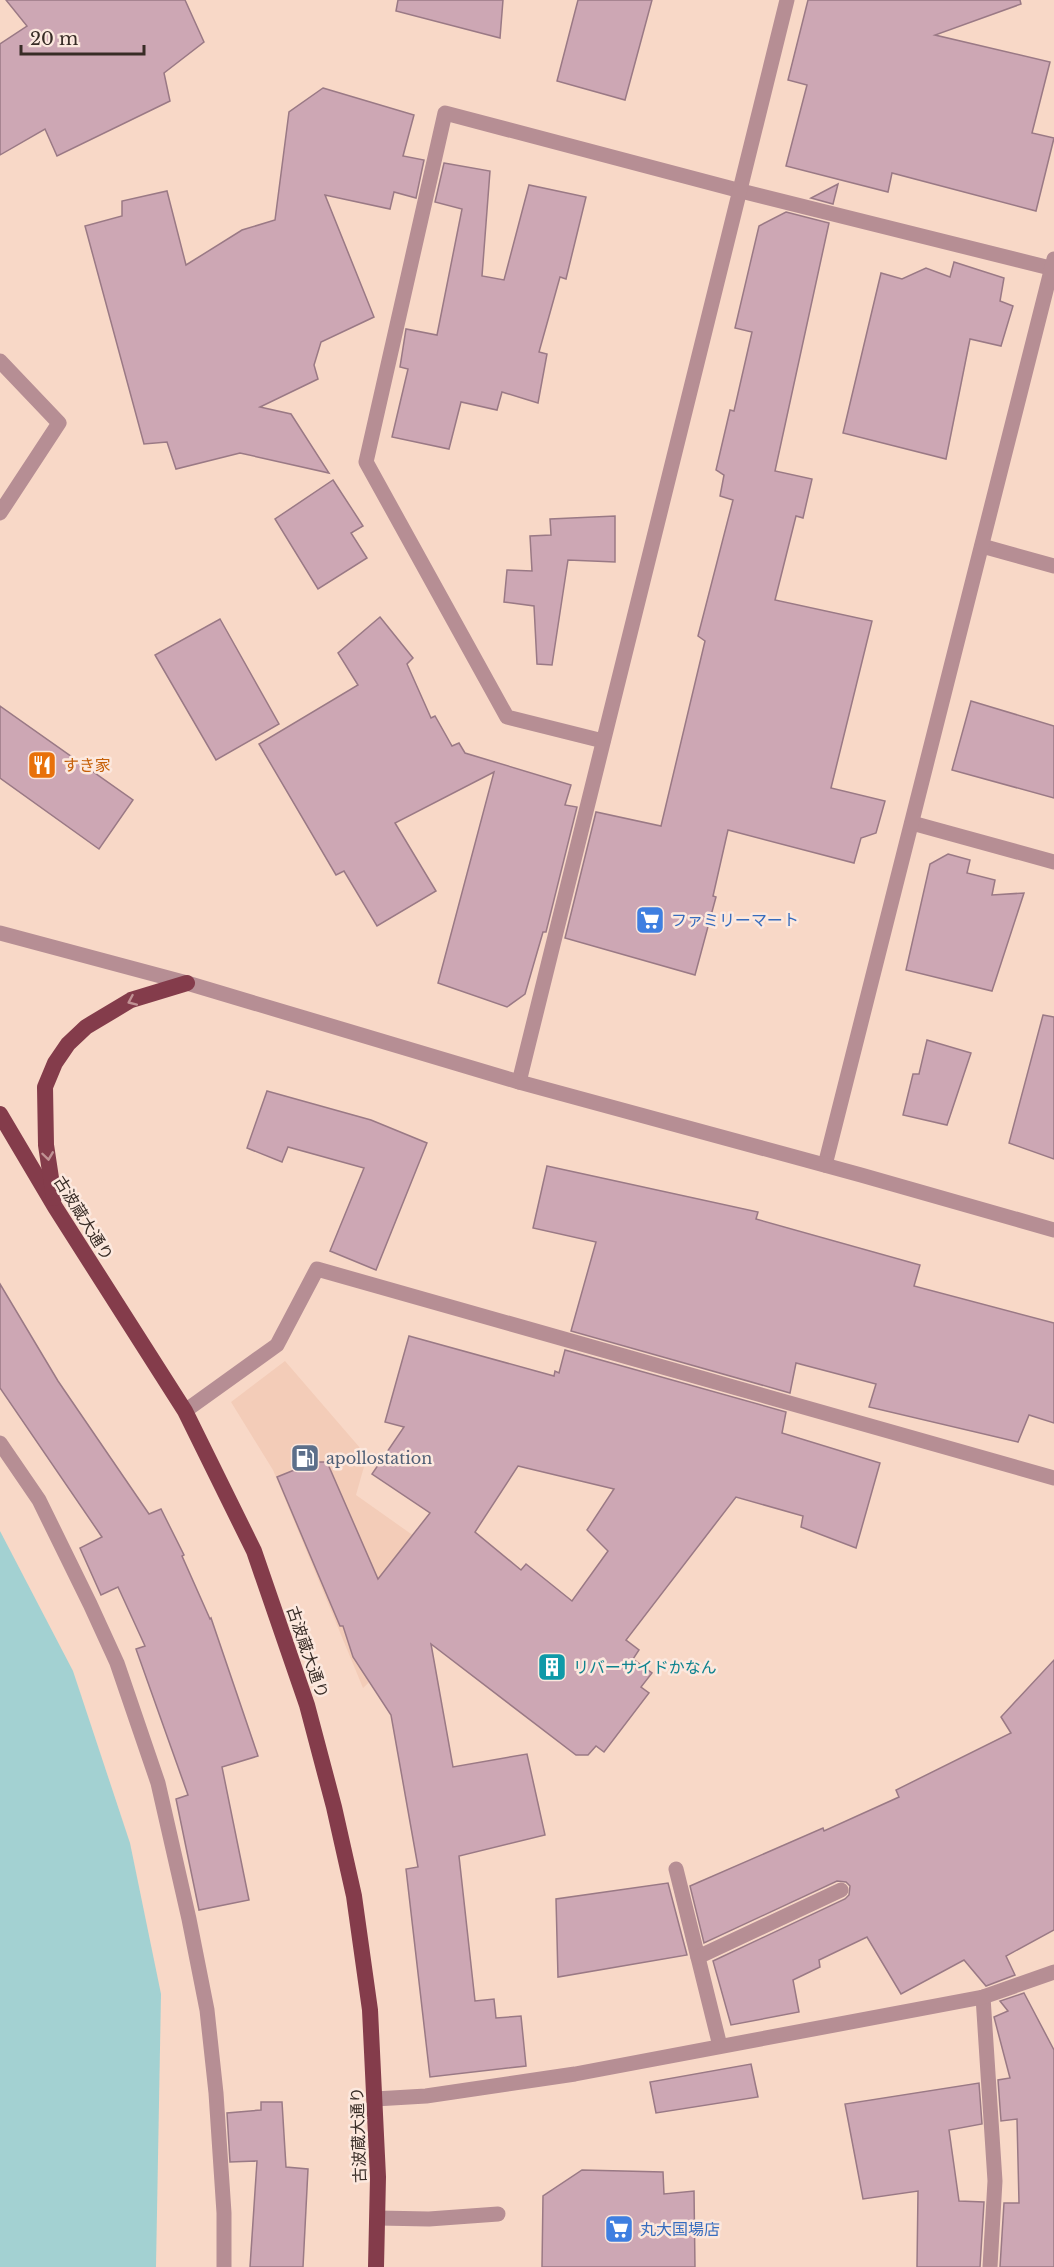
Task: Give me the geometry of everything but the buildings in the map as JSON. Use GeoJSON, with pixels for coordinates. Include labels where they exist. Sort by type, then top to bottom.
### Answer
{"type":"FeatureCollection","features":[{"type":"Feature","properties":{"kind":"highway"},"geometry":{"type":"LineString","coordinates":[[55,1207],[46,1145],[45,1087],[55,1063],[68,1044],[86,1028],[131,1000],[187,983]]}},
{"type":"Feature","properties":{"kind":"highway","name":"古波蔵大通り"},"geometry":{"type":"LineString","coordinates":[[0,1114],[55,1207],[186,1411],[254,1551],[307,1705],[334,1807],[354,1896],[370,2010],[378,2218],[376,2267]]}},
{"type":"Feature","properties":{"kind":"street"},"geometry":{"type":"LineString","coordinates":[[519,1082],[787,0]]}},
{"type":"Feature","properties":{"kind":"street"},"geometry":{"type":"LineString","coordinates":[[603,741],[507,717],[366,462],[445,112],[741,191],[1053,265],[825,1165]]}},
{"type":"Feature","properties":{"kind":"street"},"geometry":{"type":"LineString","coordinates":[[0,361],[59,423],[0,513]]}},
{"type":"Feature","properties":{"kind":"street"},"geometry":{"type":"LineString","coordinates":[[982,546],[1054,566]]}},
{"type":"Feature","properties":{"kind":"street"},"geometry":{"type":"LineString","coordinates":[[912,823],[1054,862]]}},
{"type":"Feature","properties":{"kind":"street"},"geometry":{"type":"LineString","coordinates":[[0,933],[187,983],[519,1082],[1054,1230]]}},
{"type":"Feature","properties":{"kind":"street"},"geometry":{"type":"LineString","coordinates":[[186,1411],[278,1345],[317,1269],[1054,1478]]}},
{"type":"Feature","properties":{"kind":"street"},"geometry":{"type":"LineString","coordinates":[[0,1443],[39,1500],[117,1663],[158,1783],[207,2010],[216,2093],[224,2213],[224,2267]]}},
{"type":"Feature","properties":{"kind":"street"},"geometry":{"type":"LineString","coordinates":[[676,1869],[720,2046]]}},
{"type":"Feature","properties":{"kind":"street"},"geometry":{"type":"LineString","coordinates":[[698,1957],[841,1890]]}},
{"type":"Feature","properties":{"kind":"street"},"geometry":{"type":"LineString","coordinates":[[375,2099],[426,2096],[563,2076],[982,1997],[1054,1972]]}},
{"type":"Feature","properties":{"kind":"street"},"geometry":{"type":"LineString","coordinates":[[982,1997],[995,2181],[990,2267]]}},
{"type":"Feature","properties":{"kind":"street"},"geometry":{"type":"LineString","coordinates":[[378,2218],[429,2219],[498,2214]]}},
{"type":"Feature","properties":{"kind":"shaded area"},"geometry":{"type":"Polygon","coordinates":[[[285,1361],[367,1456],[356,1495],[455,1565],[388,1664],[363,1688],[273,1470],[231,1402],[285,1361]]]}},
{"type":"Feature","properties":{"kind":"water"},"geometry":{"type":"Polygon","coordinates":[[[0,1531],[73,1671],[130,1843],[161,1994],[156,2267],[0,2267],[0,1531]]]}},
{"type":"Feature","properties":{"kind":"place","name":"すき家"},"geometry":{"type":"Point","coordinates":[42,765]}},
{"type":"Feature","properties":{"kind":"place","name":"ファミリーマート"},"geometry":{"type":"Point","coordinates":[650,920]}},
{"type":"Feature","properties":{"kind":"place","name":"apollostation"},"geometry":{"type":"Point","coordinates":[305,1458]}},
{"type":"Feature","properties":{"kind":"place","name":"リバーサイドかなん"},"geometry":{"type":"Point","coordinates":[552,1667]}},
{"type":"Feature","properties":{"kind":"place","name":"丸大国場店"},"geometry":{"type":"Point","coordinates":[619,2229]}}]}
